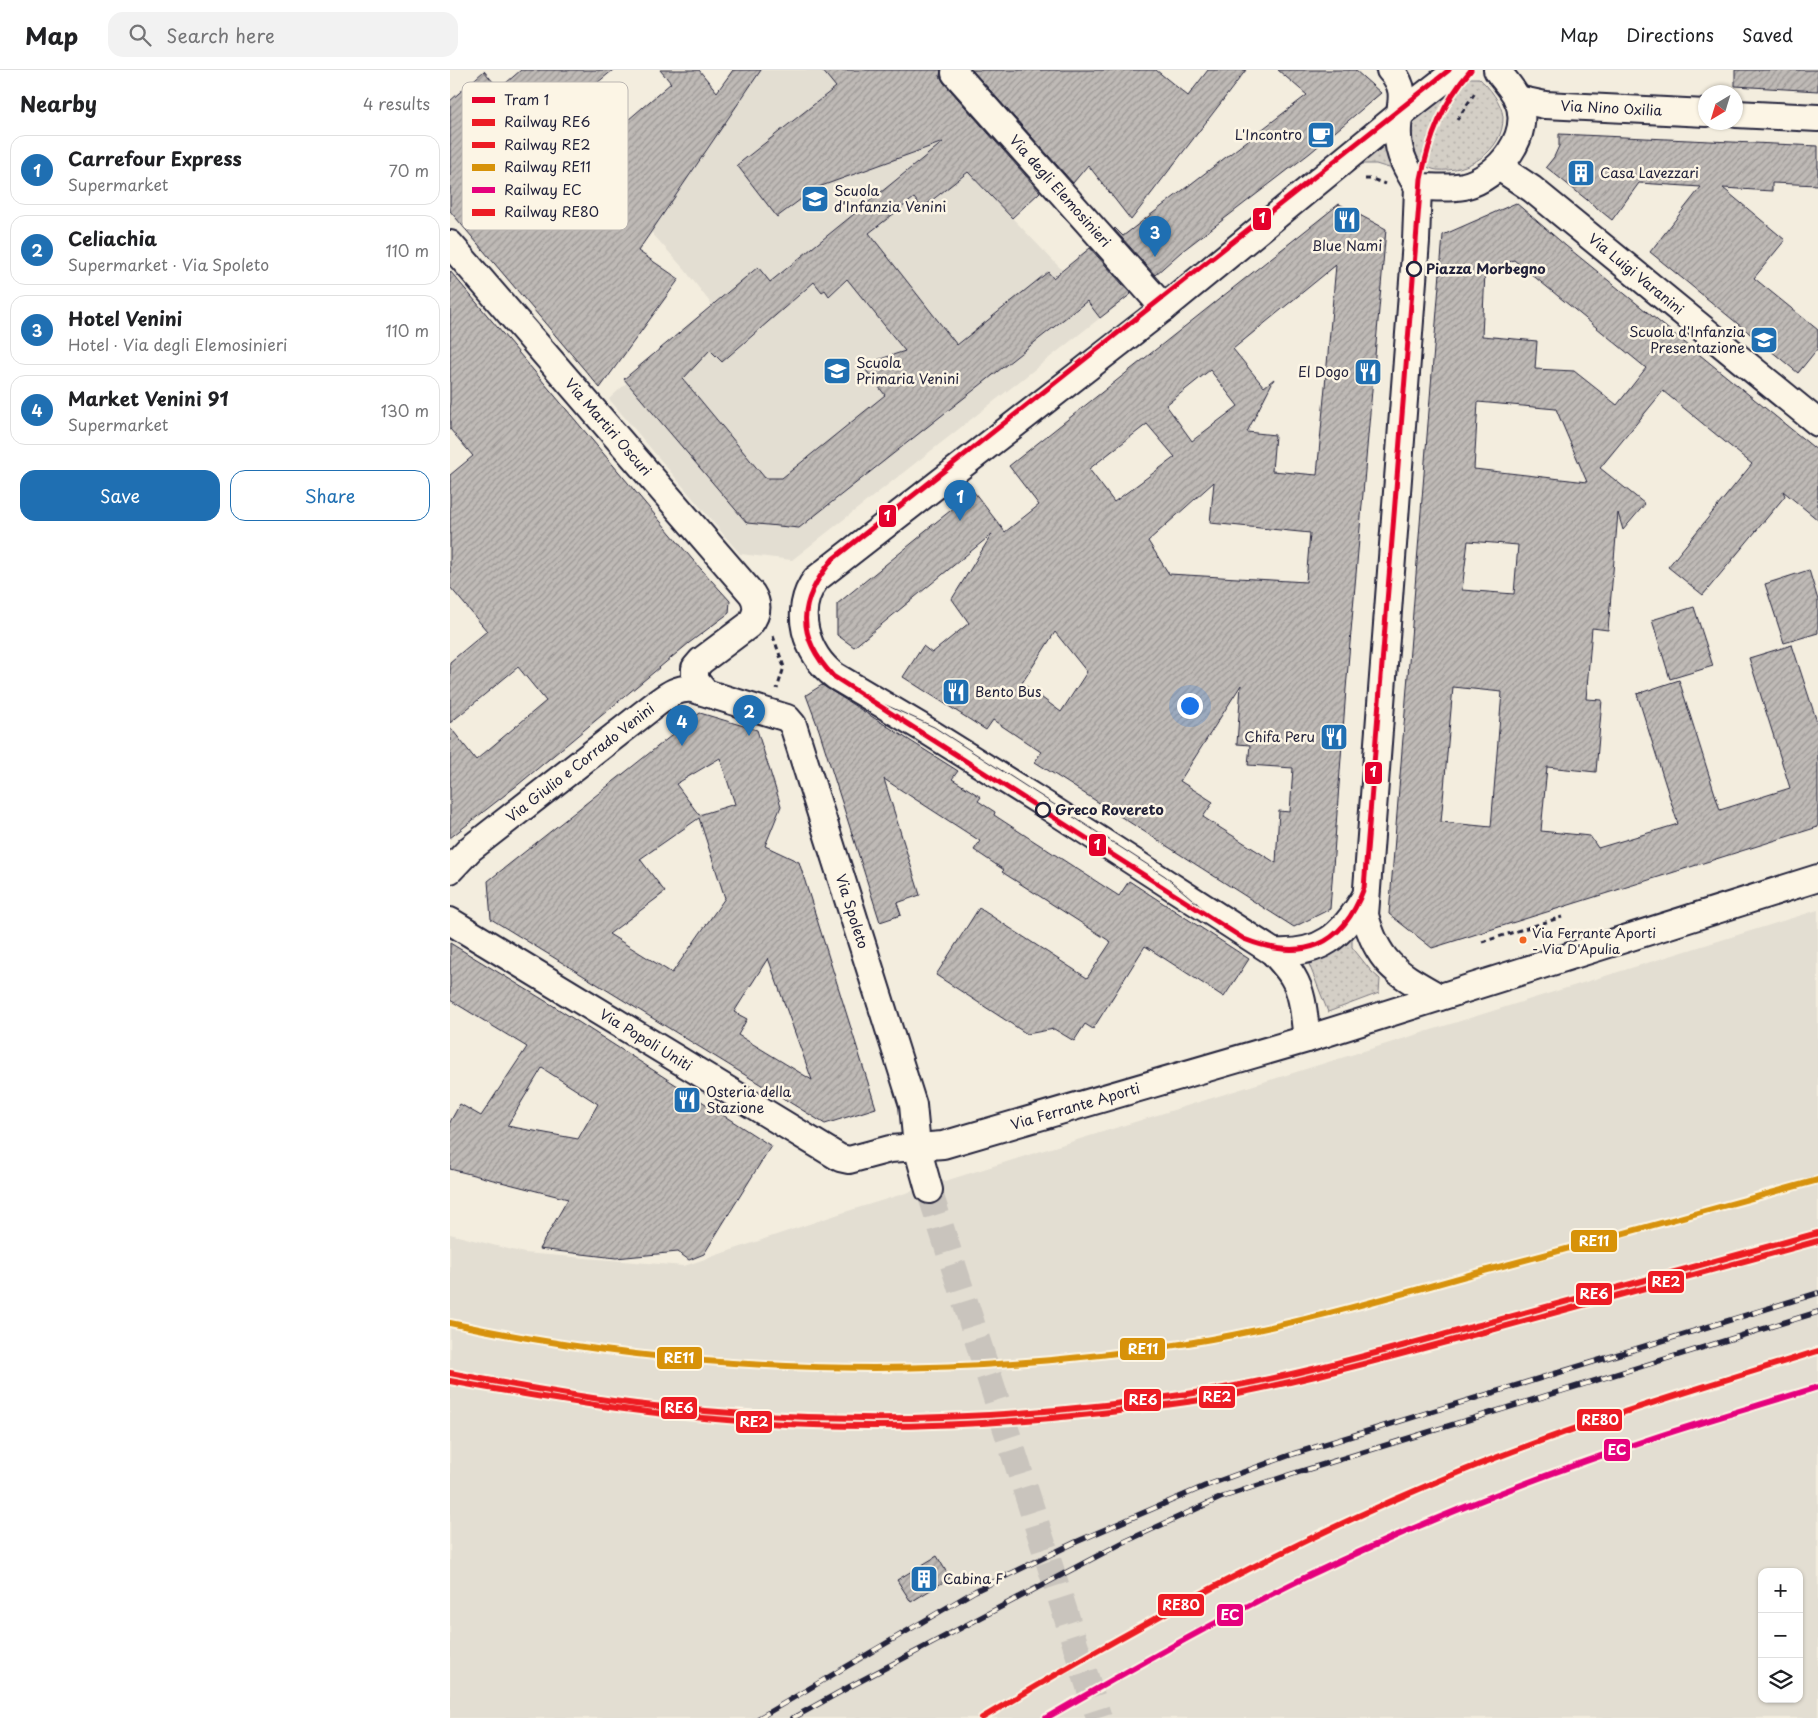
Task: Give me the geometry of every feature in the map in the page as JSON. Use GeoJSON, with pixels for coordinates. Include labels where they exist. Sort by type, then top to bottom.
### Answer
{"type":"FeatureCollection","features":[{"type":"Feature","properties":{"kind":"street"},"geometry":{"type":"LineString","coordinates":[[1390,70],[1402,89],[1399,115],[1399,150],[1418,187],[1416,241],[1365,915],[1372,939],[1384,958],[1399,974],[1439,997]]}},
{"type":"Feature","properties":{"kind":"street"},"geometry":{"type":"LineString","coordinates":[[1306,1039],[1297,985],[1290,972],[1273,952],[929,732],[843,682],[825,668],[813,652],[806,635],[804,620],[805,603],[808,591],[816,579],[1164,308],[1399,115],[1457,70]]}},
{"type":"Feature","properties":{"kind":"street"},"geometry":{"type":"LineString","coordinates":[[1418,187],[1444,188],[1464,186],[1483,178],[1499,167],[1512,150],[1518,134],[1520,119],[1517,99],[1497,70]]}},
{"type":"Feature","properties":{"kind":"street","name":"Via degli Elemosinieri"},"geometry":{"type":"LineString","coordinates":[[955,73],[1164,308]]}},
{"type":"Feature","properties":{"kind":"street","name":"Via Nino Oxilia"},"geometry":{"type":"LineString","coordinates":[[1517,99],[1545,105],[1698,113]]}},
{"type":"Feature","properties":{"kind":"street"},"geometry":{"type":"LineString","coordinates":[[1743,114],[1818,118]]}},
{"type":"Feature","properties":{"kind":"street","name":"Via Luigi Varanini"},"geometry":{"type":"LineString","coordinates":[[1499,167],[1532,189],[1818,423]]}},
{"type":"Feature","properties":{"kind":"street","name":"Via Martiri Oscuri"},"geometry":{"type":"LineString","coordinates":[[450,244],[752,594],[762,623]]}},
{"type":"Feature","properties":{"kind":"street"},"geometry":{"type":"LineString","coordinates":[[705,692],[695,680],[697,664],[748,625],[762,623]]}},
{"type":"Feature","properties":{"kind":"street","name":"Via Giulio e Corrado Venini"},"geometry":{"type":"LineString","coordinates":[[450,870],[470,849],[668,695],[687,688],[705,692]]}},
{"type":"Feature","properties":{"kind":"street","name":"Via Spoleto"},"geometry":{"type":"LineString","coordinates":[[705,692],[779,715],[787,718],[793,725],[913,1105],[916,1147],[929,1190]]}},
{"type":"Feature","properties":{"kind":"street","name":"Via Ferrante Aporti"},"geometry":{"type":"LineString","coordinates":[[840,1158],[849,1160],[890,1149],[943,1145],[1306,1039],[1818,878]]}},
{"type":"Feature","properties":{"kind":"street"},"geometry":{"type":"LineString","coordinates":[[1273,952],[1307,950],[1326,942],[1344,929],[1365,897]]}},
{"type":"Feature","properties":{"kind":"street","name":"Via Popoli Uniti"},"geometry":{"type":"LineString","coordinates":[[450,922],[840,1158]]}},
{"type":"Feature","properties":{"kind":"path"},"geometry":{"type":"LineString","coordinates":[[1457,120],[1477,89]]}},
{"type":"Feature","properties":{"kind":"path"},"geometry":{"type":"LineString","coordinates":[[1358,178],[1372,179],[1396,188],[1418,187]]}},
{"type":"Feature","properties":{"kind":"path"},"geometry":{"type":"LineString","coordinates":[[762,623],[774,636],[784,667],[775,695]]}},
{"type":"Feature","properties":{"kind":"path"},"geometry":{"type":"LineString","coordinates":[[1482,942],[1562,917]]}},
{"type":"Feature","properties":{"kind":"shaded area","name":"Scuola Primaria Venini"},"geometry":{"type":"Polygon","coordinates":[[[761,70],[871,70],[1062,270],[1100,318],[792,560],[740,554],[609,399],[712,305],[685,270],[651,232],[761,70]]]}},
{"type":"Feature","properties":{"kind":"shaded area"},"geometry":{"type":"Polygon","coordinates":[[[1465,78],[1479,78],[1498,101],[1503,117],[1502,129],[1497,140],[1482,157],[1460,168],[1437,170],[1412,160],[1407,148],[1411,113],[1465,78]]]}},
{"type":"Feature","properties":{"kind":"shaded area"},"geometry":{"type":"Polygon","coordinates":[[[1385,136],[1393,166],[1389,168],[1376,164],[1352,164],[1385,136]]]}},
{"type":"Feature","properties":{"kind":"shaded area"},"geometry":{"type":"Polygon","coordinates":[[[1818,910],[1818,1718],[450,1718],[450,1234],[524,1253],[684,1266],[848,1211],[1818,910]]]}},
{"type":"Feature","properties":{"kind":"shaded area"},"geometry":{"type":"Polygon","coordinates":[[[1352,930],[1352,947],[1371,971],[1380,979],[1379,993],[1328,1012],[1307,959],[1352,930]]]}},
{"type":"Feature","properties":{"kind":"building"},"geometry":{"type":"Polygon","coordinates":[[[521,70],[613,70],[598,82],[507,82],[521,70]]]}},
{"type":"Feature","properties":{"kind":"building"},"geometry":{"type":"Polygon","coordinates":[[[660,70],[699,70],[717,92],[733,70],[761,70],[638,251],[679,279],[600,388],[466,230],[628,230],[628,120],[671,83],[660,70]]]}},
{"type":"Feature","properties":{"kind":"building"},"geometry":{"type":"Polygon","coordinates":[[[822,70],[941,70],[940,76],[944,83],[1040,192],[1012,218],[968,172],[922,208],[914,198],[869,233],[957,345],[1048,272],[1053,278],[1090,248],[1131,294],[1100,318],[1087,301],[799,528],[747,523],[624,379],[758,267],[770,282],[943,142],[816,188],[777,217],[737,165],[836,87],[822,70]],[[847,279],[829,296],[825,290],[822,292],[814,282],[722,362],[710,350],[683,379],[765,478],[782,478],[885,395],[862,365],[905,351],[847,279]]]}},
{"type":"Feature","properties":{"kind":"building"},"geometry":{"type":"Polygon","coordinates":[[[972,70],[1156,70],[1188,96],[1208,70],[1246,70],[1131,220],[1088,165],[1073,183],[972,70]]]}},
{"type":"Feature","properties":{"kind":"building"},"geometry":{"type":"Polygon","coordinates":[[[1278,70],[1355,70],[1381,93],[1310,153],[1181,252],[1155,275],[1114,229],[1123,236],[1307,95],[1278,70]]]}},
{"type":"Feature","properties":{"kind":"building"},"geometry":{"type":"Polygon","coordinates":[[[1735,70],[1818,70],[1818,91],[1735,85],[1735,70]]]}},
{"type":"Feature","properties":{"kind":"building"},"geometry":{"type":"Polygon","coordinates":[[[484,71],[493,82],[472,82],[484,71]]]}},
{"type":"Feature","properties":{"kind":"building"},"geometry":{"type":"Polygon","coordinates":[[[462,90],[462,225],[450,211],[450,101],[462,90]]]}},
{"type":"Feature","properties":{"kind":"building"},"geometry":{"type":"Polygon","coordinates":[[[1559,134],[1818,146],[1818,185],[1772,183],[1772,191],[1723,188],[1785,240],[1754,278],[1818,330],[1818,348],[1798,373],[1650,252],[1701,187],[1639,183],[1612,220],[1546,167],[1554,157],[1559,146],[1559,134]]]}},
{"type":"Feature","properties":{"kind":"building"},"geometry":{"type":"Polygon","coordinates":[[[1516,203],[1818,451],[1818,520],[1783,491],[1785,496],[1703,595],[1668,567],[1752,464],[1663,391],[1600,468],[1645,504],[1623,530],[1618,513],[1608,630],[1592,628],[1586,699],[1602,700],[1596,772],[1547,767],[1541,831],[1590,836],[1598,848],[1678,824],[1637,694],[1679,680],[1720,810],[1790,788],[1749,658],[1792,645],[1818,725],[1818,827],[1432,948],[1389,914],[1443,235],[1516,203]],[[1514,260],[1485,272],[1482,336],[1537,341],[1535,369],[1574,371],[1617,405],[1646,368],[1514,260]],[[1478,402],[1474,469],[1587,482],[1556,409],[1478,402]],[[1468,541],[1462,590],[1514,594],[1518,545],[1468,541]],[[1453,687],[1441,822],[1491,827],[1502,692],[1453,687]]]}},
{"type":"Feature","properties":{"kind":"building"},"geometry":{"type":"Polygon","coordinates":[[[1339,204],[1386,229],[1346,689],[1330,909],[1294,927],[1035,762],[1041,752],[993,720],[986,730],[903,677],[923,646],[932,653],[969,623],[952,599],[992,534],[854,647],[837,635],[837,604],[974,492],[1005,532],[1039,505],[1009,466],[1339,204]],[[1336,265],[1233,349],[1264,387],[1274,379],[1247,432],[1275,435],[1272,471],[1317,475],[1336,265]],[[1210,370],[1166,405],[1192,441],[1238,406],[1210,370]],[[1147,424],[1089,469],[1114,502],[1175,457],[1147,424]],[[1214,482],[1148,541],[1169,574],[1306,582],[1310,533],[1210,523],[1214,482]],[[1055,632],[1022,683],[1061,712],[1087,672],[1055,632]],[[1241,685],[1180,781],[1213,802],[1203,817],[1276,863],[1279,811],[1290,812],[1293,768],[1248,765],[1250,745],[1237,744],[1241,685]]]}},
{"type":"Feature","properties":{"kind":"building"},"geometry":{"type":"Polygon","coordinates":[[[450,271],[692,559],[730,601],[729,613],[689,643],[519,784],[450,838],[450,727],[476,760],[546,701],[518,667],[450,723],[450,662],[487,631],[450,587],[450,475],[473,456],[450,429],[450,271]]]}},
{"type":"Feature","properties":{"kind":"building"},"geometry":{"type":"Polygon","coordinates":[[[1809,570],[1818,600],[1818,633],[1784,643],[1765,584],[1809,570]]]}},
{"type":"Feature","properties":{"kind":"building"},"geometry":{"type":"Polygon","coordinates":[[[1694,607],[1713,666],[1670,679],[1652,620],[1694,607]]]}},
{"type":"Feature","properties":{"kind":"building"},"geometry":{"type":"Polygon","coordinates":[[[822,685],[958,771],[952,779],[981,797],[978,801],[995,812],[994,815],[1119,896],[1129,881],[1249,959],[1224,997],[1145,946],[1093,1029],[1085,1024],[1074,1041],[1054,1029],[1027,1034],[936,975],[979,908],[1087,978],[1111,942],[1002,872],[1004,870],[974,850],[980,841],[884,779],[920,895],[897,903],[901,915],[880,922],[819,730],[806,695],[822,685]]]}},
{"type":"Feature","properties":{"kind":"building"},"geometry":{"type":"Polygon","coordinates":[[[700,713],[757,730],[781,806],[765,846],[799,862],[876,1108],[825,1124],[491,919],[488,881],[700,713]],[[720,758],[676,784],[699,815],[735,804],[720,758]],[[699,818],[640,859],[665,892],[609,934],[672,973],[725,898],[699,818]],[[768,958],[734,1012],[747,1019],[738,1035],[812,1080],[768,958]]]}},
{"type":"Feature","properties":{"kind":"building"},"geometry":{"type":"Polygon","coordinates":[[[450,943],[552,1005],[771,1146],[704,1254],[689,1260],[678,1252],[616,1258],[539,1249],[568,1199],[450,1169],[450,1122],[460,1104],[481,1116],[527,1047],[450,1000],[450,943]],[[542,1068],[507,1126],[578,1139],[598,1104],[542,1068]]]}},
{"type":"Feature","properties":{"kind":"building","name":"Cabina F"},"geometry":{"type":"Polygon","coordinates":[[[937,1556],[950,1578],[911,1602],[897,1580],[937,1556]]]}},
{"type":"Feature","properties":{"kind":"tunnel"},"geometry":{"type":"LineString","coordinates":[[929,1190],[1099,1718]]}},
{"type":"Feature","properties":{"kind":"tram line","name":"1"},"geometry":{"type":"LineString","coordinates":[[1449,70],[833,559],[821,574],[808,604],[807,632],[812,646],[833,676],[1244,939],[1265,946],[1302,949],[1318,945],[1332,937],[1344,925],[1355,908],[1364,888],[1421,179],[1428,149],[1439,121],[1452,95],[1471,70]]}},
{"type":"Feature","properties":{"kind":"tram line"},"geometry":{"type":"LineString","coordinates":[[855,691],[934,727],[1165,876],[1226,928]]}},
{"type":"Feature","properties":{"kind":"railway"},"geometry":{"type":"LineString","coordinates":[[759,1718],[975,1591],[1076,1542],[1205,1486],[1293,1454],[1818,1293]]}},
{"type":"Feature","properties":{"kind":"railway"},"geometry":{"type":"LineString","coordinates":[[793,1718],[1122,1543],[1220,1498],[1818,1312]]}},
{"type":"Feature","properties":{"kind":"rail line","name":"RE11"},"geometry":{"type":"LineString","coordinates":[[450,1323],[632,1354],[818,1367],[911,1368],[1004,1364],[1096,1355],[1188,1343],[1299,1321],[1818,1180]]}},
{"type":"Feature","properties":{"kind":"rail line","name":"RE6"},"geometry":{"type":"LineString","coordinates":[[450,1373],[636,1404],[776,1416],[916,1418],[986,1415],[1125,1403],[1230,1387],[1338,1363],[1818,1233]]}},
{"type":"Feature","properties":{"kind":"rail line","name":"RE2"},"geometry":{"type":"LineString","coordinates":[[450,1381],[623,1409],[692,1417],[786,1424],[903,1426],[1020,1421],[1078,1416],[1194,1401],[1302,1379],[1480,1333],[1818,1241]]}},
{"type":"Feature","properties":{"kind":"rail line","name":"RE80"},"geometry":{"type":"LineString","coordinates":[[982,1718],[1041,1683],[1219,1585],[1340,1524],[1402,1496],[1552,1437],[1818,1351]]}},
{"type":"Feature","properties":{"kind":"rail line","name":"EC"},"geometry":{"type":"LineString","coordinates":[[1046,1718],[1163,1651],[1242,1609],[1400,1534],[1472,1504],[1582,1463],[1676,1430],[1818,1387]]}},
{"type":"Feature","properties":{"kind":"place","name":"L'Incontro"},"geometry":{"type":"Point","coordinates":[1321,135]}},
{"type":"Feature","properties":{"kind":"place","name":"Casa Lavezzari"},"geometry":{"type":"Point","coordinates":[1581,173]}},
{"type":"Feature","properties":{"kind":"place","name":"Scuola d'Infanzia Venini"},"geometry":{"type":"Point","coordinates":[815,199]}},
{"type":"Feature","properties":{"kind":"place","name":"Blue Nami"},"geometry":{"type":"Point","coordinates":[1347,220]}},
{"type":"Feature","properties":{"kind":"place","name":"Hotel Venini"},"geometry":{"type":"Point","coordinates":[1155,257]}},
{"type":"Feature","properties":{"kind":"place","name":"Piazza Morbegno"},"geometry":{"type":"Point","coordinates":[1414,269]}},
{"type":"Feature","properties":{"kind":"place","name":"Scuola d'Infanzia Presentazione"},"geometry":{"type":"Point","coordinates":[1764,340]}},
{"type":"Feature","properties":{"kind":"place","name":"Scuola Primaria Venini"},"geometry":{"type":"Point","coordinates":[837,371]}},
{"type":"Feature","properties":{"kind":"place","name":"El Dogo"},"geometry":{"type":"Point","coordinates":[1368,372]}},
{"type":"Feature","properties":{"kind":"place","name":"Carrefour Express"},"geometry":{"type":"Point","coordinates":[960,521]}},
{"type":"Feature","properties":{"kind":"place","name":"Bento Bus"},"geometry":{"type":"Point","coordinates":[956,692]}},
{"type":"Feature","properties":{"kind":"place","name":"Celiachia"},"geometry":{"type":"Point","coordinates":[749,736]}},
{"type":"Feature","properties":{"kind":"place","name":"Chifa Peru"},"geometry":{"type":"Point","coordinates":[1334,737]}},
{"type":"Feature","properties":{"kind":"place","name":"Market Venini 91"},"geometry":{"type":"Point","coordinates":[682,746]}},
{"type":"Feature","properties":{"kind":"place","name":"Greco Rovereto"},"geometry":{"type":"Point","coordinates":[1043,810]}},
{"type":"Feature","properties":{"kind":"place","name":"Via Ferrante Aporti - Via D'Apulia"},"geometry":{"type":"Point","coordinates":[1523,940]}},
{"type":"Feature","properties":{"kind":"place","name":"Osteria della Stazione"},"geometry":{"type":"Point","coordinates":[687,1100]}},
{"type":"Feature","properties":{"kind":"place","name":"Cabina F"},"geometry":{"type":"Point","coordinates":[924,1579]}}]}
